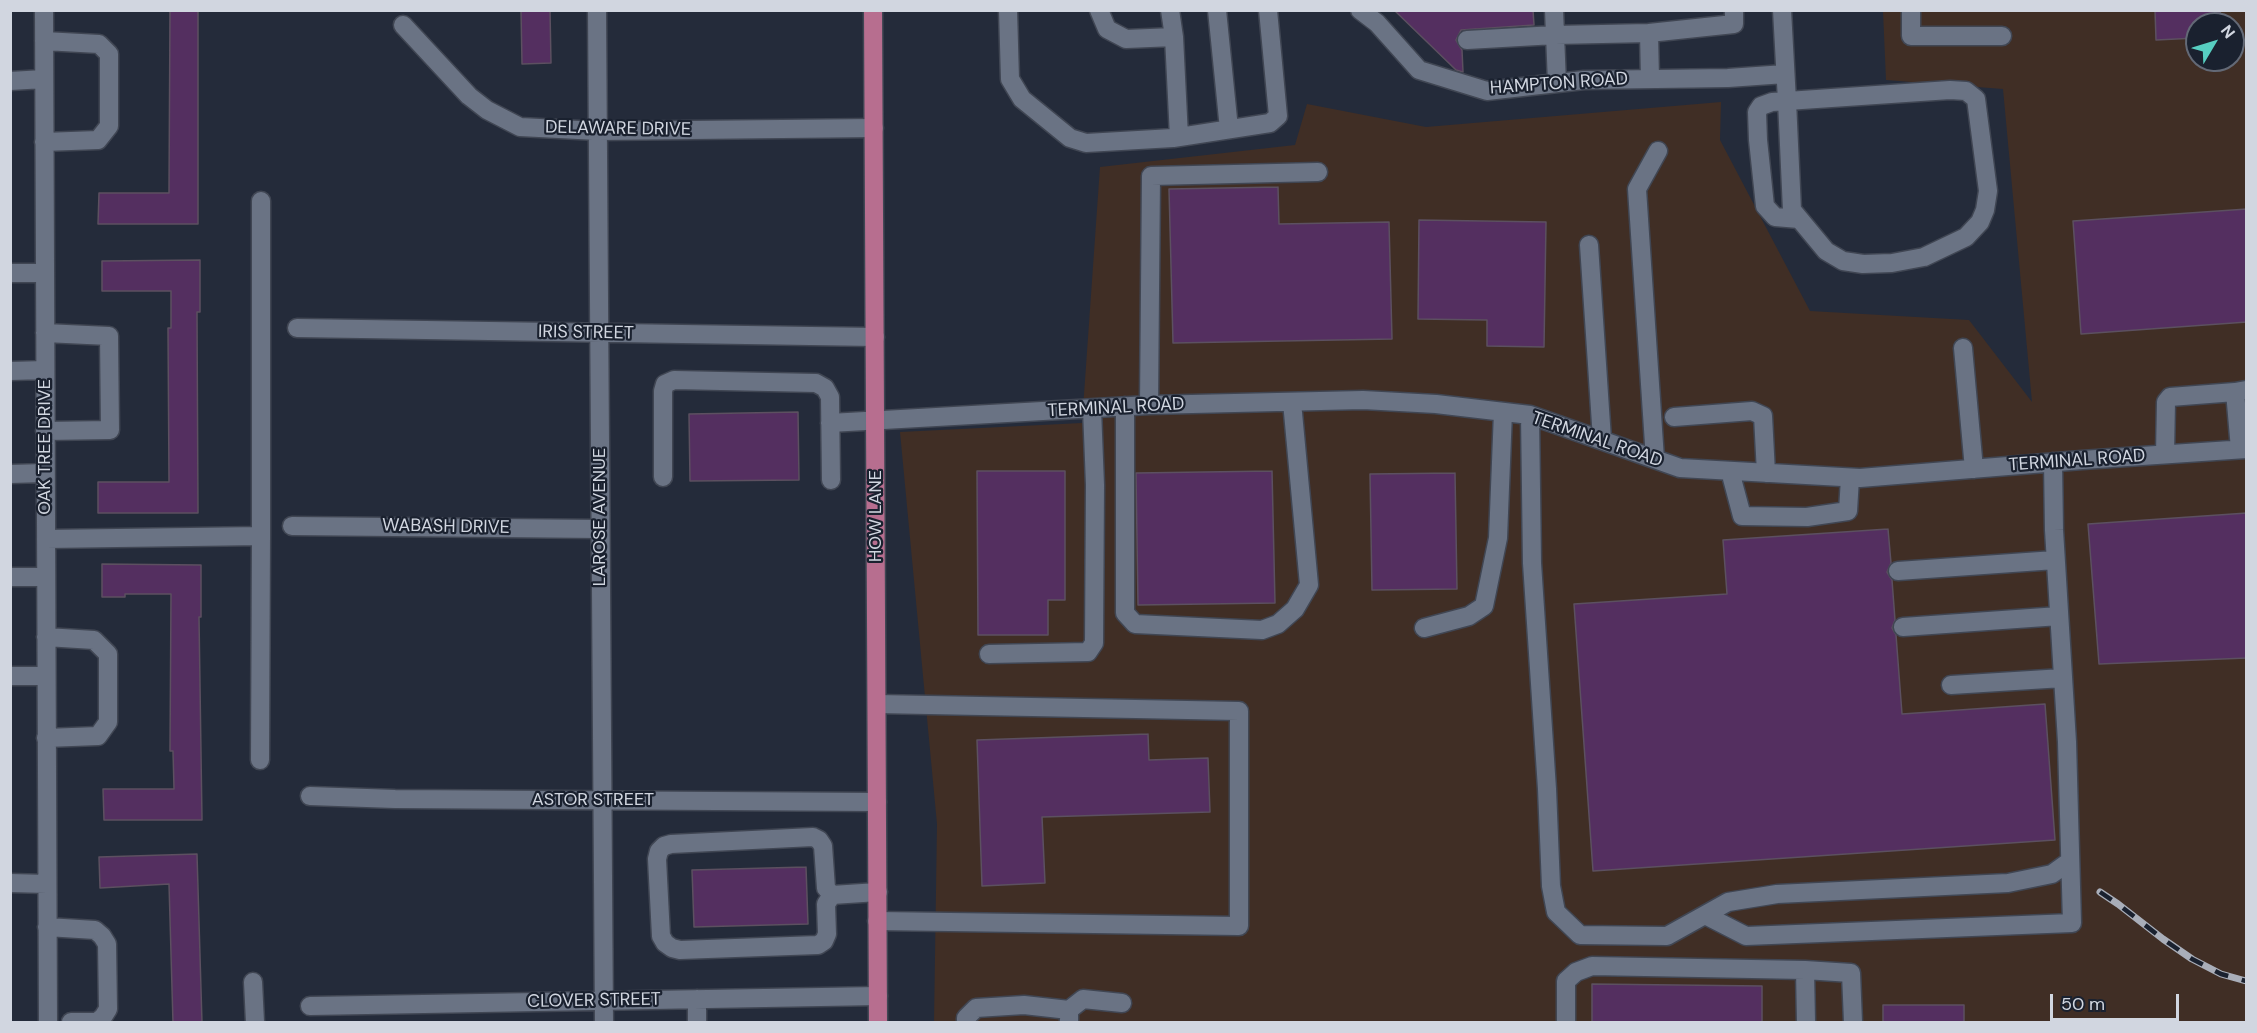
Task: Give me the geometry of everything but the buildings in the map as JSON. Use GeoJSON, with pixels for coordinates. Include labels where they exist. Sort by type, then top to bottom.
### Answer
{"type":"FeatureCollection","features":[{"type":"Feature","properties":{"kind":"main road","name":"HOW LANE"},"geometry":{"type":"LineString","coordinates":[[873,10],[878,1023]]}},
{"type":"Feature","properties":{"kind":"street","name":"OAK TREE DRIVE"},"geometry":{"type":"LineString","coordinates":[[44,10],[48,1023]]}},
{"type":"Feature","properties":{"kind":"street","name":"LAROSE AVENUE"},"geometry":{"type":"LineString","coordinates":[[597,10],[604,1023]]}},
{"type":"Feature","properties":{"kind":"street"},"geometry":{"type":"LineString","coordinates":[[1008,10],[1010,79],[1022,99],[1070,138],[1086,143],[1179,137],[1269,123],[1278,116],[1268,10]]}},
{"type":"Feature","properties":{"kind":"street"},"geometry":{"type":"LineString","coordinates":[[1099,10],[1107,29],[1126,39],[1174,37]]}},
{"type":"Feature","properties":{"kind":"street"},"geometry":{"type":"LineString","coordinates":[[1170,10],[1174,37],[1179,137]]}},
{"type":"Feature","properties":{"kind":"street"},"geometry":{"type":"LineString","coordinates":[[1217,10],[1228,129]]}},
{"type":"Feature","properties":{"kind":"street","name":"HAMPTON ROAD"},"geometry":{"type":"LineString","coordinates":[[1360,10],[1377,23],[1419,70],[1486,91],[1584,80],[1728,78],[1785,74]]}},
{"type":"Feature","properties":{"kind":"street"},"geometry":{"type":"LineString","coordinates":[[1554,10],[1557,83]]}},
{"type":"Feature","properties":{"kind":"street"},"geometry":{"type":"LineString","coordinates":[[1467,40],[1648,33],[1734,24],[1734,10]]}},
{"type":"Feature","properties":{"kind":"street"},"geometry":{"type":"LineString","coordinates":[[1782,10],[1785,74],[1787,101],[1796,215],[1826,251],[1843,261],[1863,264],[1892,263],[1924,257],[1966,237],[1980,222],[1985,210],[1988,191],[1976,99],[1966,91],[1950,90],[1787,101],[1772,102],[1761,106],[1757,111],[1765,206],[1775,217],[1796,215]]}},
{"type":"Feature","properties":{"kind":"street"},"geometry":{"type":"LineString","coordinates":[[1911,10],[1911,36],[2002,36]]}},
{"type":"Feature","properties":{"kind":"street","name":"DELAWARE DRIVE"},"geometry":{"type":"LineString","coordinates":[[403,26],[469,96],[514,125],[598,131],[874,128]]}},
{"type":"Feature","properties":{"kind":"street"},"geometry":{"type":"LineString","coordinates":[[1648,33],[1650,79]]}},
{"type":"Feature","properties":{"kind":"street"},"geometry":{"type":"LineString","coordinates":[[44,41],[99,44],[110,54],[109,126],[98,140],[44,142]]}},
{"type":"Feature","properties":{"kind":"street"},"geometry":{"type":"LineString","coordinates":[[10,81],[44,79]]}},
{"type":"Feature","properties":{"kind":"street"},"geometry":{"type":"LineString","coordinates":[[1655,459],[1637,189],[1659,151]]}},
{"type":"Feature","properties":{"kind":"street"},"geometry":{"type":"LineString","coordinates":[[1149,405],[1151,176],[1318,172]]}},
{"type":"Feature","properties":{"kind":"street"},"geometry":{"type":"LineString","coordinates":[[260,760],[261,201]]}},
{"type":"Feature","properties":{"kind":"street"},"geometry":{"type":"LineString","coordinates":[[1588,245],[1602,439]]}},
{"type":"Feature","properties":{"kind":"street"},"geometry":{"type":"LineString","coordinates":[[10,273],[45,273]]}},
{"type":"Feature","properties":{"kind":"street","name":"IRIS STREET"},"geometry":{"type":"LineString","coordinates":[[297,328],[875,337]]}},
{"type":"Feature","properties":{"kind":"street"},"geometry":{"type":"LineString","coordinates":[[45,333],[109,336],[110,430],[45,431]]}},
{"type":"Feature","properties":{"kind":"street"},"geometry":{"type":"LineString","coordinates":[[1964,348],[1974,469]]}},
{"type":"Feature","properties":{"kind":"street"},"geometry":{"type":"LineString","coordinates":[[10,371],[45,370]]}},
{"type":"Feature","properties":{"kind":"street"},"geometry":{"type":"LineString","coordinates":[[663,477],[663,391],[666,384],[674,380],[816,382],[825,388],[830,397],[831,480]]}},
{"type":"Feature","properties":{"kind":"street"},"geometry":{"type":"LineString","coordinates":[[2165,454],[2166,402],[2170,397],[2241,391],[2243,449]]}},
{"type":"Feature","properties":{"kind":"street","name":"TERMINAL ROAD"},"geometry":{"type":"LineString","coordinates":[[830,423],[1125,406],[1373,400],[1436,404],[1530,416],[1602,439],[1680,468],[1850,478],[2243,449]]}},
{"type":"Feature","properties":{"kind":"street"},"geometry":{"type":"LineString","coordinates":[[1125,406],[1125,613],[1135,624],[1262,630],[1278,624],[1295,609],[1309,585],[1292,402]]}},
{"type":"Feature","properties":{"kind":"street"},"geometry":{"type":"LineString","coordinates":[[989,654],[1088,652],[1094,643],[1095,484],[1092,409]]}},
{"type":"Feature","properties":{"kind":"street"},"geometry":{"type":"LineString","coordinates":[[1674,417],[1752,411],[1763,416],[1766,473]]}},
{"type":"Feature","properties":{"kind":"street"},"geometry":{"type":"LineString","coordinates":[[1424,628],[1469,616],[1484,606],[1498,538],[1503,412]]}},
{"type":"Feature","properties":{"kind":"street"},"geometry":{"type":"LineString","coordinates":[[1530,416],[1532,563],[1551,886],[1556,912],[1580,935],[1667,936],[1728,902],[1777,894],[2008,883],[2052,874],[2070,861]]}},
{"type":"Feature","properties":{"kind":"street"},"geometry":{"type":"LineString","coordinates":[[1705,915],[1746,936],[2072,923],[2067,742],[2055,560],[2053,462]]}},
{"type":"Feature","properties":{"kind":"street"},"geometry":{"type":"LineString","coordinates":[[1730,471],[1742,516],[1807,517],[1848,512],[1850,478]]}},
{"type":"Feature","properties":{"kind":"street"},"geometry":{"type":"LineString","coordinates":[[10,474],[45,473]]}},
{"type":"Feature","properties":{"kind":"street","name":"WABASH DRIVE"},"geometry":{"type":"LineString","coordinates":[[292,526],[600,529]]}},
{"type":"Feature","properties":{"kind":"street"},"geometry":{"type":"LineString","coordinates":[[46,539],[261,536]]}},
{"type":"Feature","properties":{"kind":"street"},"geometry":{"type":"LineString","coordinates":[[1898,571],[2055,560]]}},
{"type":"Feature","properties":{"kind":"street"},"geometry":{"type":"LineString","coordinates":[[10,577],[46,576]]}},
{"type":"Feature","properties":{"kind":"street"},"geometry":{"type":"LineString","coordinates":[[1903,627],[2059,615]]}},
{"type":"Feature","properties":{"kind":"street"},"geometry":{"type":"LineString","coordinates":[[46,637],[94,640],[108,654],[108,722],[98,736],[46,738]]}},
{"type":"Feature","properties":{"kind":"street"},"geometry":{"type":"LineString","coordinates":[[10,676],[46,676]]}},
{"type":"Feature","properties":{"kind":"street"},"geometry":{"type":"LineString","coordinates":[[1951,685],[2063,678]]}},
{"type":"Feature","properties":{"kind":"street"},"geometry":{"type":"LineString","coordinates":[[877,704],[1239,711],[1239,926],[878,921]]}},
{"type":"Feature","properties":{"kind":"street","name":"ASTOR STREET"},"geometry":{"type":"LineString","coordinates":[[310,796],[877,802]]}},
{"type":"Feature","properties":{"kind":"street"},"geometry":{"type":"LineString","coordinates":[[832,896],[826,888],[823,846],[813,837],[671,844],[659,851],[657,859],[661,936],[665,943],[680,950],[818,945],[824,941],[827,934],[826,903],[832,896],[878,892]]}},
{"type":"Feature","properties":{"kind":"street"},"geometry":{"type":"LineString","coordinates":[[10,883],[47,884]]}},
{"type":"Feature","properties":{"kind":"street"},"geometry":{"type":"LineString","coordinates":[[47,927],[95,930],[107,944],[108,1009],[97,1022],[71,1023]]}},
{"type":"Feature","properties":{"kind":"street"},"geometry":{"type":"LineString","coordinates":[[1566,1023],[1566,981],[1576,972],[1592,966],[1851,973],[1854,1023]]}},
{"type":"Feature","properties":{"kind":"street"},"geometry":{"type":"LineString","coordinates":[[1805,970],[1806,1023]]}},
{"type":"Feature","properties":{"kind":"street"},"geometry":{"type":"LineString","coordinates":[[253,982],[255,1023]]}},
{"type":"Feature","properties":{"kind":"street","name":"CLOVER STREET"},"geometry":{"type":"LineString","coordinates":[[310,1006],[878,996]]}},
{"type":"Feature","properties":{"kind":"street"},"geometry":{"type":"LineString","coordinates":[[697,999],[697,1023]]}},
{"type":"Feature","properties":{"kind":"street"},"geometry":{"type":"LineString","coordinates":[[966,1023],[966,1018],[976,1008],[1024,1005],[1069,1016],[1083,999],[1122,1003]]}},
{"type":"Feature","properties":{"kind":"shaded area"},"geometry":{"type":"Polygon","coordinates":[[[1883,11],[2246,11],[2246,1022],[934,1022],[937,824],[900,432],[1082,423],[1100,167],[1295,145],[1307,104],[1426,127],[1721,102],[1720,140],[1810,311],[1969,320],[2032,402],[2003,89],[1886,80],[1883,11]]]}},
{"type":"Feature","properties":{"kind":"railway"},"geometry":{"type":"LineString","coordinates":[[2100,892],[2192,959],[2221,974],[2246,981]]}}]}
